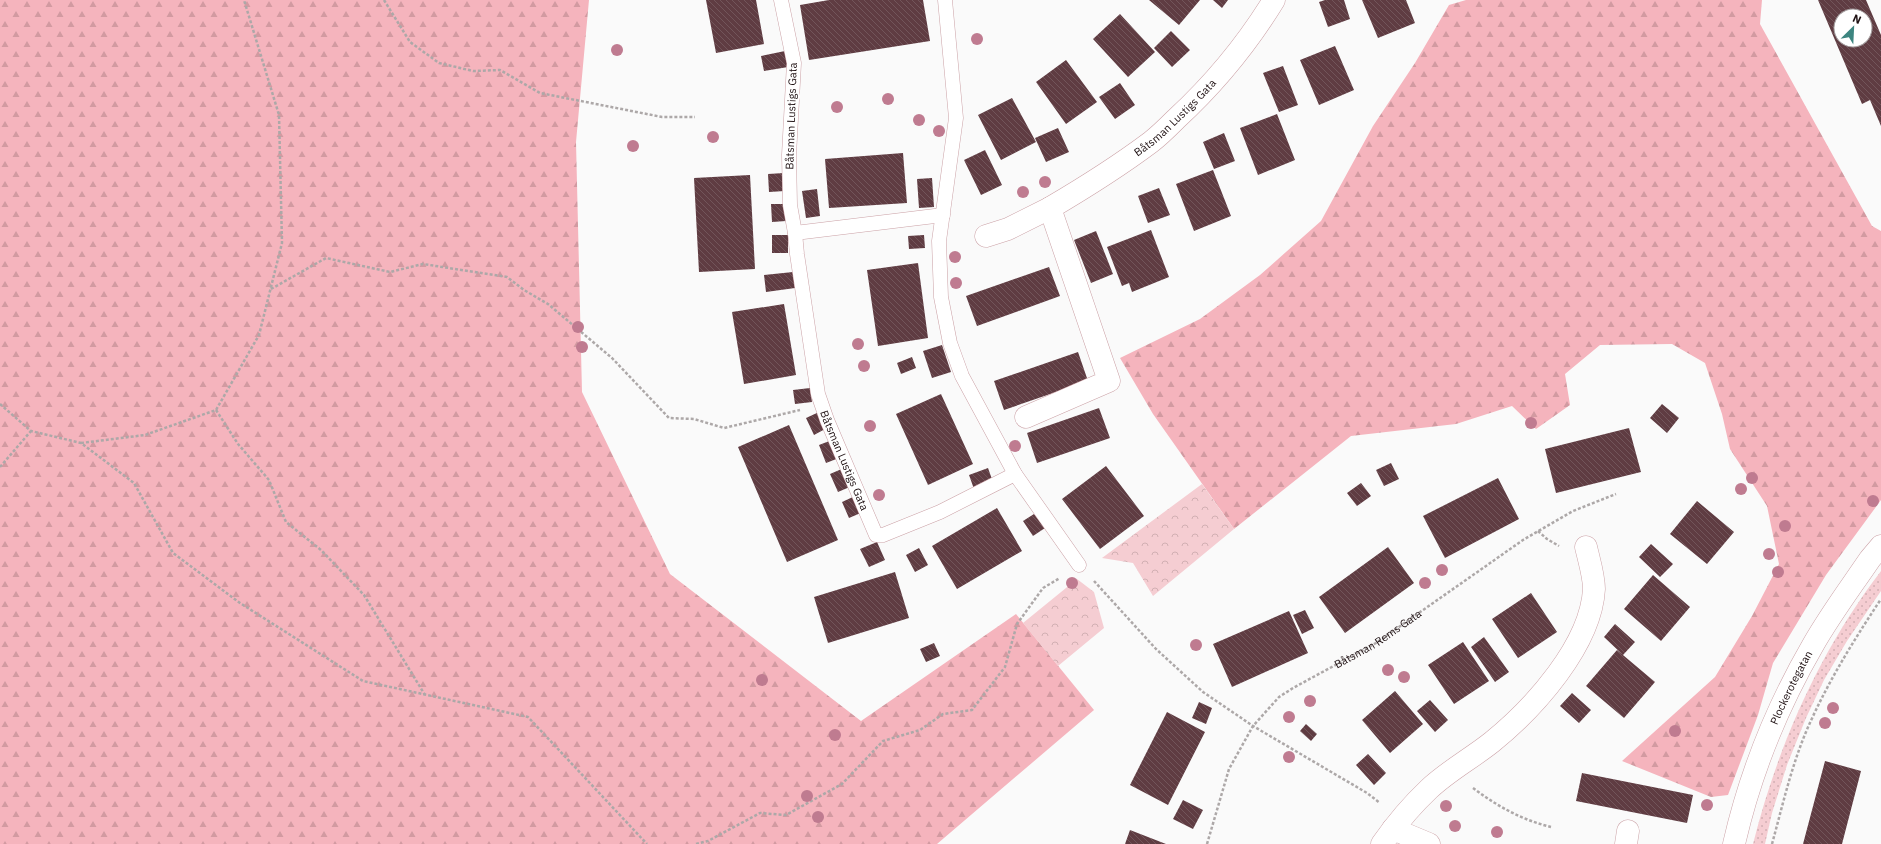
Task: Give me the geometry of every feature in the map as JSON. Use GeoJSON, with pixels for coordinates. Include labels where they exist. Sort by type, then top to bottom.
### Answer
{"type":"FeatureCollection","features":[{"type":"Feature","properties":{"kind":"street","name":"Båtsman Lustigs Gata"},"geometry":{"type":"LineString","coordinates":[[986,236],[1008,229],[1050,208],[1132,156],[1152,141],[1204,91],[1259,25],[1274,0]]}},
{"type":"Feature","properties":{"kind":"street"},"geometry":{"type":"LineString","coordinates":[[1026,417],[1109,382],[1050,208]]}},
{"type":"Feature","properties":{"kind":"street","name":"Plockerotegatan"},"geometry":{"type":"LineString","coordinates":[[1734,844],[1759,757],[1785,696],[1814,643],[1870,559],[1881,546]]}},
{"type":"Feature","properties":{"kind":"street"},"geometry":{"type":"LineString","coordinates":[[1429,844],[1392,831],[1430,788],[1493,741],[1528,709],[1552,682],[1573,649],[1587,620],[1594,588],[1586,547]]}},
{"type":"Feature","properties":{"kind":"lane","name":"Båtsman Lustigs Gata"},"geometry":{"type":"LineString","coordinates":[[781,0],[794,63],[789,155],[790,205],[818,394],[876,535],[883,536],[940,512],[1015,474]]}},
{"type":"Feature","properties":{"kind":"lane"},"geometry":{"type":"LineString","coordinates":[[945,0],[956,118],[939,241],[941,297],[950,343],[962,376],[1015,474],[1079,565]]}},
{"type":"Feature","properties":{"kind":"lane"},"geometry":{"type":"LineString","coordinates":[[795,233],[943,215]]}},
{"type":"Feature","properties":{"kind":"path"},"geometry":{"type":"LineString","coordinates":[[0,404],[31,431],[81,443],[145,435],[216,410],[259,335],[282,244],[279,115],[244,0]]}},
{"type":"Feature","properties":{"kind":"path"},"geometry":{"type":"LineString","coordinates":[[384,0],[410,42],[439,63],[473,71],[500,70],[540,93],[662,117],[695,117]]}},
{"type":"Feature","properties":{"kind":"path"},"geometry":{"type":"LineString","coordinates":[[271,289],[326,258],[390,272],[423,264],[507,277],[524,290],[548,304],[612,358],[669,418],[694,419],[724,428],[822,404]]}},
{"type":"Feature","properties":{"kind":"path"},"geometry":{"type":"LineString","coordinates":[[216,410],[238,444],[269,480],[286,522],[321,550],[364,595],[425,695]]}},
{"type":"Feature","properties":{"kind":"path"},"geometry":{"type":"LineString","coordinates":[[0,467],[31,431]]}},
{"type":"Feature","properties":{"kind":"path"},"geometry":{"type":"LineString","coordinates":[[81,443],[134,483],[173,553],[240,604],[363,681],[528,717],[647,844]]}},
{"type":"Feature","properties":{"kind":"path","name":"Båtsman Rems Gata"},"geometry":{"type":"LineString","coordinates":[[1208,844],[1229,769],[1253,726],[1279,697],[1376,643],[1523,540],[1573,511],[1616,494]]}},
{"type":"Feature","properties":{"kind":"path"},"geometry":{"type":"LineString","coordinates":[[696,844],[708,841],[760,813],[786,815],[842,784],[883,741],[920,730],[943,714],[972,710],[1005,667],[1017,624],[1043,588],[1079,565],[1156,649],[1202,692],[1253,726],[1368,793],[1392,831]]}},
{"type":"Feature","properties":{"kind":"path"},"geometry":{"type":"LineString","coordinates":[[1772,844],[1787,785],[1808,726],[1850,645],[1881,599]]}},
{"type":"Feature","properties":{"kind":"path"},"geometry":{"type":"LineString","coordinates":[[1454,770],[1467,783],[1503,808],[1537,823],[1551,827]]}},
{"type":"Feature","properties":{"kind":"green space"},"geometry":{"type":"Polygon","coordinates":[[[0,0],[589,0],[576,142],[582,392],[670,574],[861,721],[1016,614],[1094,710],[937,844],[0,844],[0,0]]]}},
{"type":"Feature","properties":{"kind":"green space"},"geometry":{"type":"Polygon","coordinates":[[[1466,0],[1762,0],[1760,24],[1872,226],[1881,231],[1881,500],[1826,575],[1773,663],[1758,715],[1728,795],[1711,797],[1622,761],[1715,677],[1752,616],[1779,564],[1767,506],[1730,449],[1722,414],[1705,363],[1672,344],[1600,345],[1565,374],[1570,405],[1536,429],[1512,406],[1456,424],[1351,436],[1234,529],[1153,414],[1120,358],[1200,319],[1260,275],[1321,221],[1373,126],[1415,63],[1449,5],[1466,0]]]}},
{"type":"Feature","properties":{"kind":"green space"},"geometry":{"type":"Polygon","coordinates":[[[1202,484],[1234,529],[1153,596],[1133,563],[1102,558],[1202,484]]]}},
{"type":"Feature","properties":{"kind":"green space"},"geometry":{"type":"Polygon","coordinates":[[[1881,571],[1881,591],[1847,641],[1824,680],[1806,718],[1787,765],[1772,813],[1765,844],[1753,844],[1775,771],[1788,735],[1803,701],[1838,634],[1881,571]]]}},
{"type":"Feature","properties":{"kind":"green space"},"geometry":{"type":"Polygon","coordinates":[[[1077,579],[1094,592],[1104,628],[1058,666],[1023,623],[1077,579]]]}},
{"type":"Feature","properties":{"kind":"building"},"geometry":{"type":"Polygon","coordinates":[[[706,0],[756,0],[764,44],[716,53],[706,0]]]}},
{"type":"Feature","properties":{"kind":"building"},"geometry":{"type":"Polygon","coordinates":[[[829,0],[923,0],[930,41],[809,60],[800,5],[829,0]]]}},
{"type":"Feature","properties":{"kind":"building"},"geometry":{"type":"Polygon","coordinates":[[[1149,0],[1200,0],[1179,25],[1149,0]]]}},
{"type":"Feature","properties":{"kind":"building"},"geometry":{"type":"Polygon","coordinates":[[[1213,0],[1228,0],[1222,8],[1213,0]]]}},
{"type":"Feature","properties":{"kind":"building"},"geometry":{"type":"Polygon","coordinates":[[[1325,0],[1344,0],[1350,19],[1328,27],[1319,2],[1325,0]]]}},
{"type":"Feature","properties":{"kind":"building"},"geometry":{"type":"Polygon","coordinates":[[[1362,0],[1406,0],[1415,23],[1378,38],[1362,0]]]}},
{"type":"Feature","properties":{"kind":"building"},"geometry":{"type":"Polygon","coordinates":[[[1818,0],[1866,0],[1869,8],[1833,8],[1833,35],[1818,0]]]}},
{"type":"Feature","properties":{"kind":"building"},"geometry":{"type":"Polygon","coordinates":[[[1120,14],[1155,52],[1128,77],[1093,39],[1120,14]]]}},
{"type":"Feature","properties":{"kind":"building"},"geometry":{"type":"Polygon","coordinates":[[[1873,16],[1881,35],[1881,126],[1870,100],[1862,104],[1838,48],[1873,48],[1873,16]]]}},
{"type":"Feature","properties":{"kind":"building"},"geometry":{"type":"Polygon","coordinates":[[[1171,31],[1190,50],[1172,67],[1154,48],[1171,31]]]}},
{"type":"Feature","properties":{"kind":"building"},"geometry":{"type":"Polygon","coordinates":[[[1335,46],[1354,90],[1319,105],[1300,60],[1335,46]]]}},
{"type":"Feature","properties":{"kind":"building"},"geometry":{"type":"Polygon","coordinates":[[[785,51],[788,67],[764,71],[761,56],[785,51]]]}},
{"type":"Feature","properties":{"kind":"building"},"geometry":{"type":"Polygon","coordinates":[[[1066,60],[1097,102],[1066,124],[1036,82],[1066,60]]]}},
{"type":"Feature","properties":{"kind":"building"},"geometry":{"type":"Polygon","coordinates":[[[1283,66],[1298,105],[1279,112],[1263,73],[1283,66]]]}},
{"type":"Feature","properties":{"kind":"building"},"geometry":{"type":"Polygon","coordinates":[[[1120,83],[1135,105],[1115,119],[1099,97],[1120,83]]]}},
{"type":"Feature","properties":{"kind":"building"},"geometry":{"type":"Polygon","coordinates":[[[1012,98],[1036,142],[1001,160],[978,115],[1012,98]]]}},
{"type":"Feature","properties":{"kind":"building"},"geometry":{"type":"Polygon","coordinates":[[[1277,114],[1295,160],[1258,175],[1240,128],[1277,114]]]}},
{"type":"Feature","properties":{"kind":"building"},"geometry":{"type":"Polygon","coordinates":[[[1058,128],[1069,152],[1046,162],[1035,138],[1058,128]]]}},
{"type":"Feature","properties":{"kind":"building"},"geometry":{"type":"Polygon","coordinates":[[[1224,133],[1235,161],[1214,169],[1203,142],[1224,133]]]}},
{"type":"Feature","properties":{"kind":"building"},"geometry":{"type":"Polygon","coordinates":[[[985,150],[1002,185],[981,195],[964,160],[985,150]]]}},
{"type":"Feature","properties":{"kind":"building"},"geometry":{"type":"Polygon","coordinates":[[[903,153],[907,203],[829,208],[825,159],[903,153]]]}},
{"type":"Feature","properties":{"kind":"building"},"geometry":{"type":"Polygon","coordinates":[[[1213,170],[1231,216],[1194,231],[1176,184],[1213,170]]]}},
{"type":"Feature","properties":{"kind":"building"},"geometry":{"type":"Polygon","coordinates":[[[784,173],[785,191],[769,192],[768,174],[784,173]]]}},
{"type":"Feature","properties":{"kind":"building"},"geometry":{"type":"Polygon","coordinates":[[[750,175],[755,269],[699,272],[694,178],[750,175]]]}},
{"type":"Feature","properties":{"kind":"building"},"geometry":{"type":"Polygon","coordinates":[[[932,178],[934,207],[919,208],[917,179],[932,178]]]}},
{"type":"Feature","properties":{"kind":"building"},"geometry":{"type":"Polygon","coordinates":[[[1159,188],[1170,215],[1148,223],[1138,196],[1159,188]]]}},
{"type":"Feature","properties":{"kind":"building"},"geometry":{"type":"Polygon","coordinates":[[[817,189],[820,216],[806,218],[802,191],[817,189]]]}},
{"type":"Feature","properties":{"kind":"building"},"geometry":{"type":"Polygon","coordinates":[[[771,204],[785,204],[786,221],[772,222],[771,204]]]}},
{"type":"Feature","properties":{"kind":"building"},"geometry":{"type":"Polygon","coordinates":[[[1151,230],[1169,277],[1132,292],[1129,283],[1122,286],[1107,247],[1151,230]]]}},
{"type":"Feature","properties":{"kind":"building"},"geometry":{"type":"Polygon","coordinates":[[[1096,231],[1113,274],[1091,283],[1074,240],[1096,231]]]}},
{"type":"Feature","properties":{"kind":"building"},"geometry":{"type":"Polygon","coordinates":[[[772,235],[788,235],[788,253],[772,253],[772,235]]]}},
{"type":"Feature","properties":{"kind":"building"},"geometry":{"type":"Polygon","coordinates":[[[924,235],[925,248],[909,249],[908,236],[924,235]]]}},
{"type":"Feature","properties":{"kind":"building"},"geometry":{"type":"Polygon","coordinates":[[[918,263],[928,338],[878,346],[867,270],[918,263]]]}},
{"type":"Feature","properties":{"kind":"building"},"geometry":{"type":"Polygon","coordinates":[[[1049,267],[1060,296],[977,326],[966,296],[1049,267]]]}},
{"type":"Feature","properties":{"kind":"building"},"geometry":{"type":"Polygon","coordinates":[[[793,272],[795,288],[766,292],[764,275],[793,272]]]}},
{"type":"Feature","properties":{"kind":"building"},"geometry":{"type":"Polygon","coordinates":[[[784,304],[796,375],[744,384],[732,312],[784,304]]]}},
{"type":"Feature","properties":{"kind":"building"},"geometry":{"type":"Polygon","coordinates":[[[942,345],[951,372],[932,378],[923,351],[942,345]]]}},
{"type":"Feature","properties":{"kind":"building"},"geometry":{"type":"Polygon","coordinates":[[[1078,352],[1088,381],[1004,410],[994,381],[1078,352]]]}},
{"type":"Feature","properties":{"kind":"building"},"geometry":{"type":"Polygon","coordinates":[[[912,357],[916,368],[901,374],[897,363],[912,357]]]}},
{"type":"Feature","properties":{"kind":"building"},"geometry":{"type":"Polygon","coordinates":[[[810,388],[812,402],[795,404],[793,390],[810,388]]]}},
{"type":"Feature","properties":{"kind":"building"},"geometry":{"type":"Polygon","coordinates":[[[941,394],[973,464],[928,485],[896,414],[941,394]]]}},
{"type":"Feature","properties":{"kind":"building"},"geometry":{"type":"Polygon","coordinates":[[[1662,404],[1679,418],[1667,433],[1650,418],[1662,404]]]}},
{"type":"Feature","properties":{"kind":"building"},"geometry":{"type":"Polygon","coordinates":[[[1099,408],[1110,438],[1037,463],[1027,433],[1099,408]]]}},
{"type":"Feature","properties":{"kind":"building"},"geometry":{"type":"Polygon","coordinates":[[[819,412],[827,428],[814,435],[806,418],[819,412]]]}},
{"type":"Feature","properties":{"kind":"building"},"geometry":{"type":"Polygon","coordinates":[[[789,425],[838,540],[787,562],[738,447],[789,425]]]}},
{"type":"Feature","properties":{"kind":"building"},"geometry":{"type":"Polygon","coordinates":[[[1629,428],[1641,472],[1556,493],[1545,449],[1629,428]]]}},
{"type":"Feature","properties":{"kind":"building"},"geometry":{"type":"Polygon","coordinates":[[[832,440],[839,458],[826,463],[819,445],[832,440]]]}},
{"type":"Feature","properties":{"kind":"building"},"geometry":{"type":"Polygon","coordinates":[[[1391,463],[1399,479],[1384,486],[1376,470],[1391,463]]]}},
{"type":"Feature","properties":{"kind":"building"},"geometry":{"type":"Polygon","coordinates":[[[1106,466],[1144,516],[1100,549],[1062,499],[1106,466]]]}},
{"type":"Feature","properties":{"kind":"building"},"geometry":{"type":"Polygon","coordinates":[[[844,468],[852,486],[838,492],[830,474],[844,468]]]}},
{"type":"Feature","properties":{"kind":"building"},"geometry":{"type":"Polygon","coordinates":[[[988,468],[993,482],[974,489],[969,475],[988,468]]]}},
{"type":"Feature","properties":{"kind":"building"},"geometry":{"type":"Polygon","coordinates":[[[1498,478],[1519,519],[1445,558],[1423,516],[1498,478]]]}},
{"type":"Feature","properties":{"kind":"building"},"geometry":{"type":"Polygon","coordinates":[[[1361,483],[1371,496],[1357,506],[1347,493],[1361,483]]]}},
{"type":"Feature","properties":{"kind":"building"},"geometry":{"type":"Polygon","coordinates":[[[855,496],[863,512],[849,518],[842,502],[855,496]]]}},
{"type":"Feature","properties":{"kind":"building"},"geometry":{"type":"Polygon","coordinates":[[[1697,501],[1734,532],[1707,564],[1670,534],[1697,501]]]}},
{"type":"Feature","properties":{"kind":"building"},"geometry":{"type":"Polygon","coordinates":[[[997,508],[1022,551],[957,589],[932,546],[997,508]]]}},
{"type":"Feature","properties":{"kind":"building"},"geometry":{"type":"Polygon","coordinates":[[[1034,514],[1045,528],[1033,536],[1023,521],[1034,514]]]}},
{"type":"Feature","properties":{"kind":"building"},"geometry":{"type":"Polygon","coordinates":[[[877,542],[885,560],[869,567],[860,549],[877,542]]]}},
{"type":"Feature","properties":{"kind":"building"},"geometry":{"type":"Polygon","coordinates":[[[1651,544],[1673,564],[1660,577],[1639,557],[1651,544]]]}},
{"type":"Feature","properties":{"kind":"building"},"geometry":{"type":"Polygon","coordinates":[[[1388,547],[1414,583],[1345,633],[1319,597],[1388,547]]]}},
{"type":"Feature","properties":{"kind":"building"},"geometry":{"type":"Polygon","coordinates":[[[919,548],[928,565],[915,572],[906,555],[919,548]]]}},
{"type":"Feature","properties":{"kind":"building"},"geometry":{"type":"Polygon","coordinates":[[[895,572],[909,618],[828,643],[814,597],[895,572]]]}},
{"type":"Feature","properties":{"kind":"building"},"geometry":{"type":"Polygon","coordinates":[[[1653,575],[1690,607],[1661,641],[1624,609],[1653,575]]]}},
{"type":"Feature","properties":{"kind":"building"},"geometry":{"type":"Polygon","coordinates":[[[1531,593],[1557,632],[1518,658],[1492,619],[1531,593]]]}},
{"type":"Feature","properties":{"kind":"building"},"geometry":{"type":"Polygon","coordinates":[[[1305,610],[1314,628],[1302,634],[1293,615],[1305,610]]]}},
{"type":"Feature","properties":{"kind":"building"},"geometry":{"type":"Polygon","coordinates":[[[1289,611],[1308,653],[1232,687],[1213,644],[1289,611]]]}},
{"type":"Feature","properties":{"kind":"building"},"geometry":{"type":"Polygon","coordinates":[[[1615,624],[1635,642],[1623,655],[1604,637],[1615,624]]]}},
{"type":"Feature","properties":{"kind":"building"},"geometry":{"type":"Polygon","coordinates":[[[1484,637],[1509,672],[1495,682],[1471,647],[1484,637]]]}},
{"type":"Feature","properties":{"kind":"building"},"geometry":{"type":"Polygon","coordinates":[[[1463,642],[1489,681],[1454,704],[1428,665],[1463,642]]]}},
{"type":"Feature","properties":{"kind":"building"},"geometry":{"type":"Polygon","coordinates":[[[934,643],[940,656],[926,662],[920,649],[934,643]]]}},
{"type":"Feature","properties":{"kind":"building"},"geometry":{"type":"Polygon","coordinates":[[[1617,650],[1655,682],[1624,718],[1586,686],[1617,650]]]}},
{"type":"Feature","properties":{"kind":"building"},"geometry":{"type":"Polygon","coordinates":[[[1395,691],[1423,724],[1390,753],[1362,720],[1395,691]]]}},
{"type":"Feature","properties":{"kind":"building"},"geometry":{"type":"Polygon","coordinates":[[[1572,693],[1591,710],[1579,723],[1560,706],[1572,693]]]}},
{"type":"Feature","properties":{"kind":"building"},"geometry":{"type":"Polygon","coordinates":[[[1430,700],[1448,720],[1435,732],[1417,711],[1430,700]]]}},
{"type":"Feature","properties":{"kind":"building"},"geometry":{"type":"Polygon","coordinates":[[[1199,702],[1212,708],[1206,724],[1192,718],[1199,702]]]}},
{"type":"Feature","properties":{"kind":"building"},"geometry":{"type":"Polygon","coordinates":[[[1167,712],[1205,732],[1168,805],[1130,785],[1167,712]]]}},
{"type":"Feature","properties":{"kind":"building"},"geometry":{"type":"Polygon","coordinates":[[[1306,724],[1317,734],[1311,741],[1300,731],[1306,724]]]}},
{"type":"Feature","properties":{"kind":"building"},"geometry":{"type":"Polygon","coordinates":[[[1368,754],[1386,773],[1374,785],[1356,765],[1368,754]]]}},
{"type":"Feature","properties":{"kind":"building"},"geometry":{"type":"Polygon","coordinates":[[[1825,761],[1861,771],[1842,844],[1803,844],[1825,761]]]}},
{"type":"Feature","properties":{"kind":"building"},"geometry":{"type":"Polygon","coordinates":[[[1582,773],[1693,795],[1687,823],[1576,801],[1582,773]]]}},
{"type":"Feature","properties":{"kind":"building"},"geometry":{"type":"Polygon","coordinates":[[[1183,800],[1203,810],[1193,829],[1173,819],[1183,800]]]}},
{"type":"Feature","properties":{"kind":"building"},"geometry":{"type":"Polygon","coordinates":[[[1130,830],[1166,844],[1125,844],[1130,830]]]}}]}
